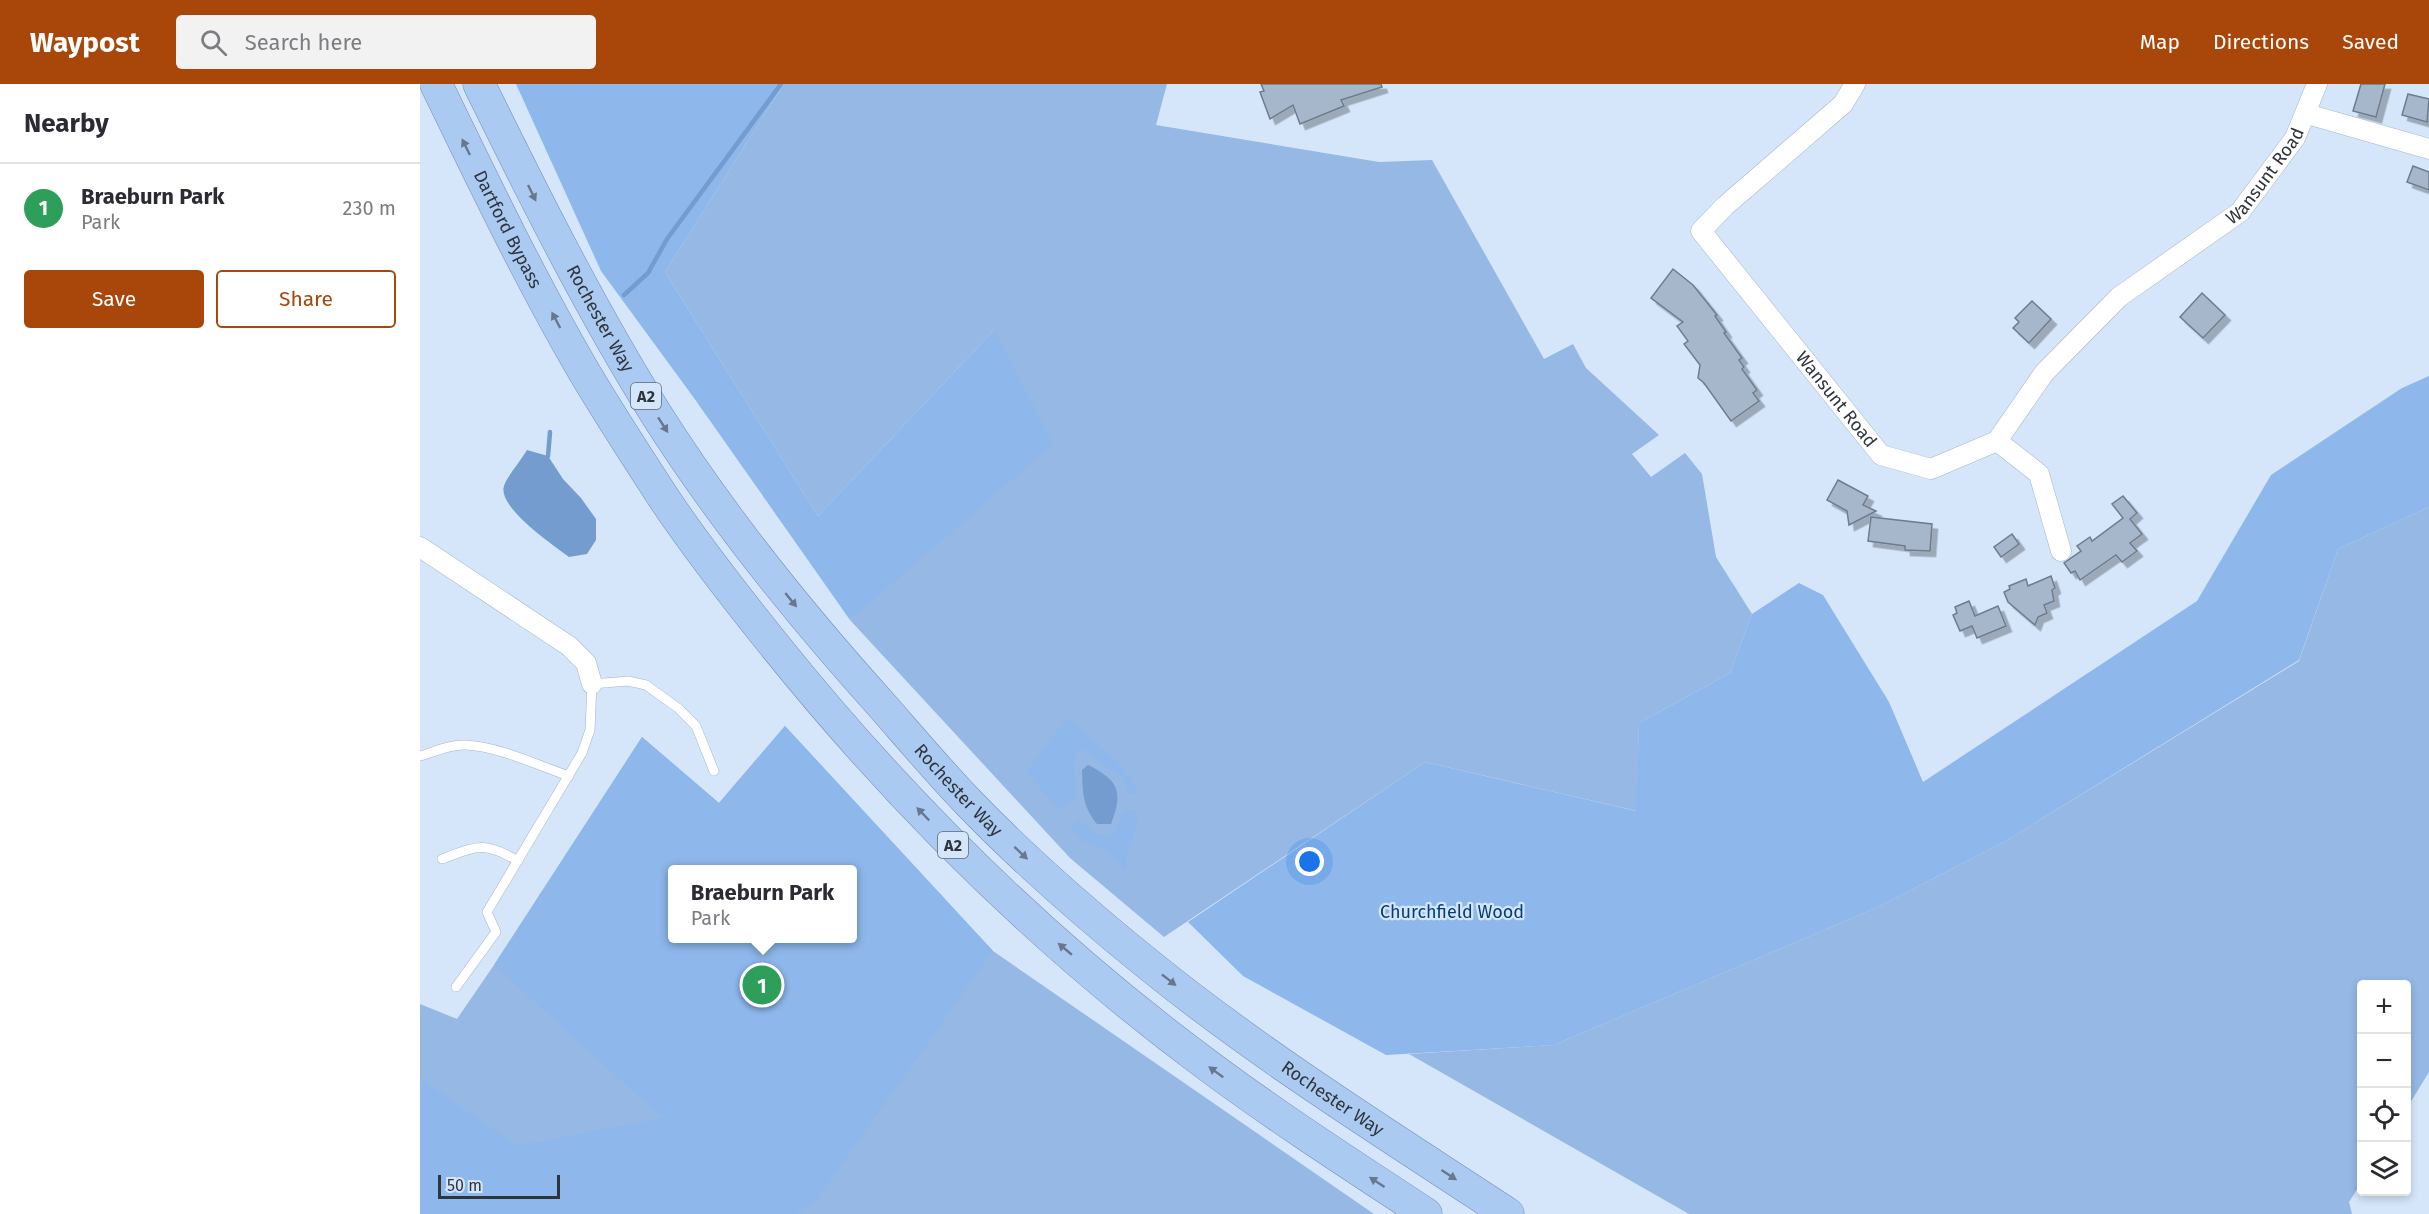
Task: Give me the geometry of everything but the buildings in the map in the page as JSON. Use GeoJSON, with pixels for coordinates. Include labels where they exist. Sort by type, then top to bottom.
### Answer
{"type":"FeatureCollection","features":[{"type":"Feature","properties":{"kind":"highway","name":"Dartford Bypass"},"geometry":{"type":"LineString","coordinates":[[436,84],[502,220],[584,372],[667,502],[733,594],[804,683],[879,770],[1038,926],[1122,997],[1207,1065],[1296,1130],[1426,1214]]}},
{"type":"Feature","properties":{"kind":"highway","name":"Dartford Bypass"},"geometry":{"type":"LineString","coordinates":[[479,84],[549,229]]}},
{"type":"Feature","properties":{"kind":"highway","name":"Rochester Way"},"geometry":{"type":"LineString","coordinates":[[549,229],[656,412],[754,555],[827,645],[969,803],[1072,900],[1149,965],[1228,1026],[1310,1084],[1508,1214]]}},
{"type":"Feature","properties":{"kind":"street","name":"Wansunt Road"},"geometry":{"type":"LineString","coordinates":[[1855,84],[1843,104],[1725,206],[1701,231],[1881,455],[1931,469],[1997,441],[2044,373],[2119,297],[2240,212],[2295,138],[2307,114],[2317,84]]}},
{"type":"Feature","properties":{"kind":"street"},"geometry":{"type":"LineString","coordinates":[[2307,114],[2429,149]]}},
{"type":"Feature","properties":{"kind":"street"},"geometry":{"type":"LineString","coordinates":[[1997,441],[2039,474],[2061,551]]}},
{"type":"Feature","properties":{"kind":"street"},"geometry":{"type":"LineString","coordinates":[[420,547],[569,646],[586,663],[592,684]]}},
{"type":"Feature","properties":{"kind":"lane"},"geometry":{"type":"LineString","coordinates":[[456,987],[496,932],[486,912],[582,753],[590,730],[592,684],[628,681],[646,686],[678,708],[696,726],[714,771]]}},
{"type":"Feature","properties":{"kind":"lane"},"geometry":{"type":"LineString","coordinates":[[420,756],[451,746],[465,745],[502,754],[569,776]]}},
{"type":"Feature","properties":{"kind":"lane"},"geometry":{"type":"LineString","coordinates":[[442,859],[477,846],[502,852],[518,861]]}},
{"type":"Feature","properties":{"kind":"shaded area"},"geometry":{"type":"Polygon","coordinates":[[[784,84],[1167,84],[1156,125],[1379,162],[1432,160],[1544,359],[1573,344],[1586,368],[1659,435],[1632,454],[1651,477],[1685,453],[1702,474],[1716,557],[1752,614],[1730,673],[1639,723],[1637,811],[1425,762],[1164,937],[1070,858],[850,620],[959,518],[994,330],[818,516],[665,272],[784,84]]]}},
{"type":"Feature","properties":{"kind":"shaded area"},"geometry":{"type":"Polygon","coordinates":[[[527,450],[548,456],[563,479],[596,519],[596,540],[587,554],[569,557],[528,525],[509,504],[504,495],[504,486],[527,450]]]}},
{"type":"Feature","properties":{"kind":"shaded area"},"geometry":{"type":"Polygon","coordinates":[[[2429,507],[2429,1072],[2411,1101],[2411,980],[2357,980],[2357,1190],[2349,1202],[2352,1214],[1689,1214],[1409,1054],[1554,1045],[1876,908],[2004,842],[2299,661],[2338,549],[2429,507]]]}},
{"type":"Feature","properties":{"kind":"shaded area"},"geometry":{"type":"Polygon","coordinates":[[[785,726],[993,951],[1374,1214],[420,1214],[420,1004],[457,1019],[642,737],[719,803],[785,726]]]}},
{"type":"Feature","properties":{"kind":"shaded area"},"geometry":{"type":"Polygon","coordinates":[[[1088,765],[1106,776],[1116,788],[1117,803],[1111,824],[1097,824],[1086,805],[1082,770],[1088,765]]]}},
{"type":"Feature","properties":{"kind":"green space"},"geometry":{"type":"Polygon","coordinates":[[[516,84],[784,84],[665,272],[818,516],[994,330],[1053,444],[850,620],[694,398],[601,271],[516,84]]]}},
{"type":"Feature","properties":{"kind":"green space","name":"Churchfield Wood"},"geometry":{"type":"Polygon","coordinates":[[[2429,376],[2429,507],[2338,549],[2299,660],[2004,842],[1876,908],[1554,1045],[1386,1055],[1243,976],[1188,922],[1425,762],[1636,811],[1639,723],[1730,673],[1752,614],[1799,583],[1823,595],[1889,702],[1923,782],[2197,601],[2271,475],[2402,388],[2429,376]]]}},
{"type":"Feature","properties":{"kind":"green space"},"geometry":{"type":"Polygon","coordinates":[[[1070,718],[1124,769],[1138,792],[1129,794],[1122,777],[1081,748],[1074,759],[1076,798],[1058,809],[1027,772],[1051,738],[1070,718]]]}},
{"type":"Feature","properties":{"kind":"green space"},"geometry":{"type":"Polygon","coordinates":[[[785,726],[993,951],[816,1200],[796,1214],[420,1214],[420,1079],[518,1146],[663,1118],[494,965],[642,737],[719,803],[785,726]]]}},
{"type":"Feature","properties":{"kind":"green space"},"geometry":{"type":"Polygon","coordinates":[[[1135,810],[1137,827],[1126,853],[1126,871],[1106,851],[1082,840],[1071,827],[1078,820],[1095,834],[1111,837],[1125,811],[1135,810]]]}},
{"type":"Feature","properties":{"kind":"waterway"},"geometry":{"type":"LineString","coordinates":[[624,295],[648,273],[667,239],[781,84]]}},
{"type":"Feature","properties":{"kind":"waterway"},"geometry":{"type":"LineString","coordinates":[[548,456],[550,432]]}},
{"type":"Feature","properties":{"kind":"place","name":"Braeburn Park"},"geometry":{"type":"Point","coordinates":[762,985]}}]}
